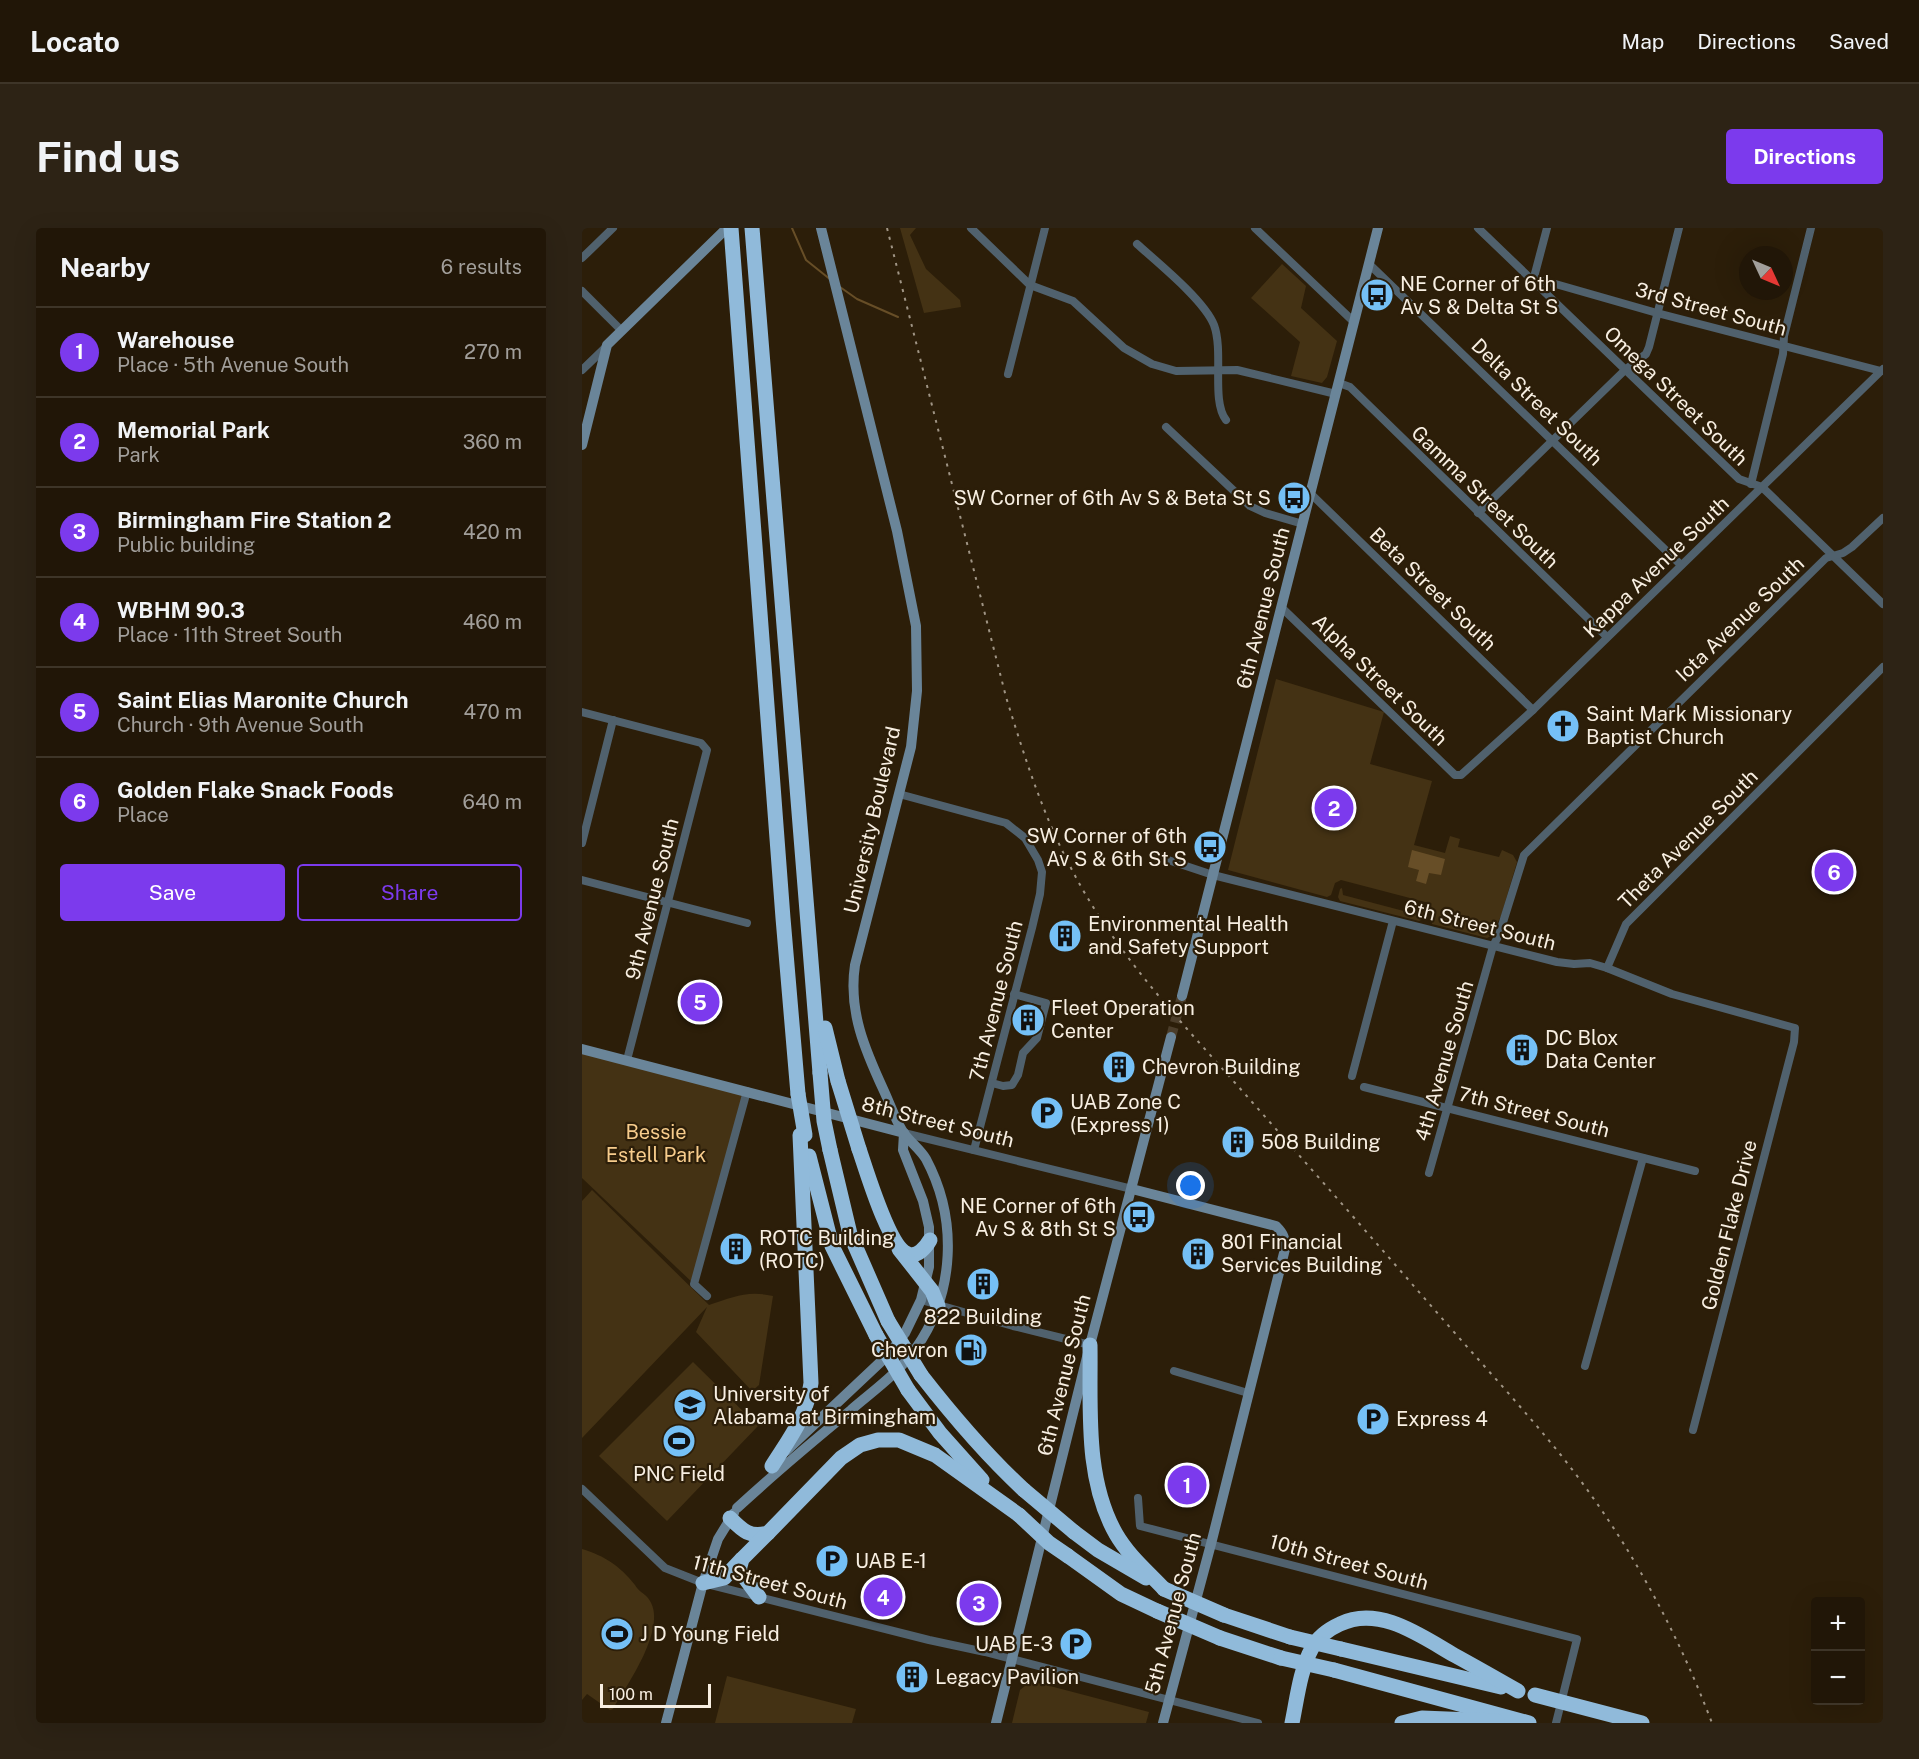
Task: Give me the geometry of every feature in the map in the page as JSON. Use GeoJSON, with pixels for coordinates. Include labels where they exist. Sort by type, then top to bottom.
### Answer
{"type":"FeatureCollection","features":[{"type":"Feature","properties":{"kind":"highway"},"geometry":{"type":"LineString","coordinates":[[729,228],[733,251],[792,1021],[803,1135],[812,1383],[802,1420],[772,1466]]}},
{"type":"Feature","properties":{"kind":"highway"},"geometry":{"type":"LineString","coordinates":[[752,229],[824,1121],[850,1234],[888,1321],[921,1375],[956,1420],[999,1467],[1098,1550],[1164,1589],[1224,1615],[1290,1637],[1642,1723]]}},
{"type":"Feature","properties":{"kind":"highway"},"geometry":{"type":"LineString","coordinates":[[810,944],[828,1047],[876,1201],[898,1247],[932,1291],[938,1306]]}},
{"type":"Feature","properties":{"kind":"highway"},"geometry":{"type":"LineString","coordinates":[[803,1135],[832,1246],[876,1335],[908,1390],[940,1433],[975,1472],[1049,1544],[1121,1594],[1220,1638],[1281,1658],[1334,1670],[1527,1723]]}},
{"type":"Feature","properties":{"kind":"highway"},"geometry":{"type":"LineString","coordinates":[[898,1247],[906,1254],[914,1255],[921,1252],[930,1240]]}},
{"type":"Feature","properties":{"kind":"highway"},"geometry":{"type":"LineString","coordinates":[[1090,1345],[1095,1470],[1105,1510],[1116,1534],[1131,1556],[1164,1589]]}},
{"type":"Feature","properties":{"kind":"highway"},"geometry":{"type":"LineString","coordinates":[[703,1583],[724,1578],[841,1458],[860,1445],[878,1440],[899,1440],[935,1455],[1019,1515]]}},
{"type":"Feature","properties":{"kind":"highway"},"geometry":{"type":"LineString","coordinates":[[734,1513],[751,1534],[768,1533]]}},
{"type":"Feature","properties":{"kind":"highway"},"geometry":{"type":"LineString","coordinates":[[742,1559],[739,1570],[759,1598]]}},
{"type":"Feature","properties":{"kind":"highway"},"geometry":{"type":"LineString","coordinates":[[1292,1723],[1305,1665],[1315,1643],[1329,1629],[1346,1621],[1366,1617],[1387,1621],[1409,1630],[1518,1691]]}},
{"type":"Feature","properties":{"kind":"highway"},"geometry":{"type":"LineString","coordinates":[[1402,1723],[1414,1719],[1432,1718],[1527,1723]]}},
{"type":"Feature","properties":{"kind":"main road"},"geometry":{"type":"LineString","coordinates":[[582,444],[607,345],[729,228]]}},
{"type":"Feature","properties":{"kind":"main road","name":"University Boulevard"},"geometry":{"type":"LineString","coordinates":[[734,1513],[770,1477],[903,1364],[923,1339],[938,1306],[945,1284],[948,1258],[948,1232],[944,1206],[936,1181],[925,1157],[904,1132],[863,1045],[856,1019],[853,992],[858,951],[911,747],[917,691],[916,626],[897,531],[821,228]]}},
{"type":"Feature","properties":{"kind":"main road","name":"6th Avenue South"},"geometry":{"type":"LineString","coordinates":[[1182,996],[1378,228]]}},
{"type":"Feature","properties":{"kind":"main road","name":"6th Avenue South"},"geometry":{"type":"LineString","coordinates":[[996,1723],[1090,1345],[1171,1037]]}},
{"type":"Feature","properties":{"kind":"main road","name":"8th Street South"},"geometry":{"type":"LineString","coordinates":[[582,1049],[904,1132]]}},
{"type":"Feature","properties":{"kind":"main road","name":"University Boulevard"},"geometry":{"type":"LineString","coordinates":[[666,1723],[703,1583],[714,1551],[734,1513],[772,1466],[889,1354],[905,1333],[921,1300],[926,1284],[930,1240],[923,1201],[903,1150],[904,1132]]}},
{"type":"Feature","properties":{"kind":"main road","name":"8th Street South"},"geometry":{"type":"LineString","coordinates":[[1132,1189],[1276,1226],[1283,1233]]}},
{"type":"Feature","properties":{"kind":"main road","name":"5th Avenue South"},"geometry":{"type":"LineString","coordinates":[[1163,1723],[1285,1250],[1283,1233]]}},
{"type":"Feature","properties":{"kind":"street"},"geometry":{"type":"LineString","coordinates":[[582,258],[613,228]]}},
{"type":"Feature","properties":{"kind":"street"},"geometry":{"type":"LineString","coordinates":[[971,228],[1030,285]]}},
{"type":"Feature","properties":{"kind":"street"},"geometry":{"type":"LineString","coordinates":[[1008,374],[1045,228]]}},
{"type":"Feature","properties":{"kind":"street"},"geometry":{"type":"LineString","coordinates":[[1255,228],[1354,322]]}},
{"type":"Feature","properties":{"kind":"street","name":"Omega Street South"},"geometry":{"type":"LineString","coordinates":[[1478,228],[1739,479],[1762,487],[1883,604]]}},
{"type":"Feature","properties":{"kind":"street"},"geometry":{"type":"LineString","coordinates":[[1533,281],[1547,228]]}},
{"type":"Feature","properties":{"kind":"street"},"geometry":{"type":"LineString","coordinates":[[1478,513],[1648,350],[1679,228]]}},
{"type":"Feature","properties":{"kind":"street"},"geometry":{"type":"LineString","coordinates":[[1751,484],[1811,228]]}},
{"type":"Feature","properties":{"kind":"street"},"geometry":{"type":"LineString","coordinates":[[1137,244],[1190,294],[1210,318],[1218,347],[1219,408],[1226,420]]}},
{"type":"Feature","properties":{"kind":"street","name":"Delta Street South"},"geometry":{"type":"LineString","coordinates":[[1369,264],[1681,565]]}},
{"type":"Feature","properties":{"kind":"street","name":"3rd Street South"},"geometry":{"type":"LineString","coordinates":[[1533,281],[1545,281],[1658,314],[1880,372]]}},
{"type":"Feature","properties":{"kind":"street","name":"Gamma Street South"},"geometry":{"type":"LineString","coordinates":[[1030,285],[1072,301],[1124,348],[1152,364],[1176,371],[1219,369],[1248,372],[1337,389],[1350,387],[1607,637]]}},
{"type":"Feature","properties":{"kind":"street"},"geometry":{"type":"LineString","coordinates":[[582,291],[622,331]]}},
{"type":"Feature","properties":{"kind":"street"},"geometry":{"type":"LineString","coordinates":[[582,370],[607,345]]}},
{"type":"Feature","properties":{"kind":"street","name":"Kappa Avenue South"},"geometry":{"type":"LineString","coordinates":[[1455,775],[1461,775],[1533,710],[1880,372]]}},
{"type":"Feature","properties":{"kind":"street"},"geometry":{"type":"LineString","coordinates":[[1166,427],[1250,506],[1265,513],[1303,524]]}},
{"type":"Feature","properties":{"kind":"street","name":"Beta Street South"},"geometry":{"type":"LineString","coordinates":[[1310,493],[1533,710]]}},
{"type":"Feature","properties":{"kind":"street","name":"Iota Avenue South"},"geometry":{"type":"LineString","coordinates":[[1524,855],[1826,558],[1843,554],[1883,518]]}},
{"type":"Feature","properties":{"kind":"street","name":"Alpha Street South"},"geometry":{"type":"LineString","coordinates":[[1282,608],[1455,775]]}},
{"type":"Feature","properties":{"kind":"street","name":"Theta Avenue South"},"geometry":{"type":"LineString","coordinates":[[1606,968],[1626,924],[1883,667]]}},
{"type":"Feature","properties":{"kind":"street"},"geometry":{"type":"LineString","coordinates":[[582,712],[613,720],[582,843]]}},
{"type":"Feature","properties":{"kind":"street","name":"9th Avenue South"},"geometry":{"type":"LineString","coordinates":[[613,720],[701,743],[706,746],[707,750],[627,1060]]}},
{"type":"Feature","properties":{"kind":"street","name":"7th Avenue South"},"geometry":{"type":"LineString","coordinates":[[899,794],[1006,823],[1025,838],[1038,860],[1042,873],[1040,894],[974,1150]]}},
{"type":"Feature","properties":{"kind":"street","name":"4th Avenue South"},"geometry":{"type":"LineString","coordinates":[[1430,1173],[1493,946],[1499,935],[1524,855]]}},
{"type":"Feature","properties":{"kind":"street","name":"6th Street South"},"geometry":{"type":"LineString","coordinates":[[1156,856],[1213,875],[1557,962],[1590,963],[1672,994],[1795,1028]]}},
{"type":"Feature","properties":{"kind":"street"},"geometry":{"type":"LineString","coordinates":[[582,880],[747,923]]}},
{"type":"Feature","properties":{"kind":"street"},"geometry":{"type":"LineString","coordinates":[[1352,1076],[1393,921]]}},
{"type":"Feature","properties":{"kind":"street"},"geometry":{"type":"LineString","coordinates":[[992,1083],[1003,1086],[1012,1085],[1018,1075],[1023,1053],[1037,1038],[1041,1024],[1046,1003],[1014,994]]}},
{"type":"Feature","properties":{"kind":"street","name":"Golden Flake Drive"},"geometry":{"type":"LineString","coordinates":[[1693,1430],[1794,1042],[1795,1028]]}},
{"type":"Feature","properties":{"kind":"street","name":"7th Street South"},"geometry":{"type":"LineString","coordinates":[[1364,1087],[1695,1171]]}},
{"type":"Feature","properties":{"kind":"street"},"geometry":{"type":"LineString","coordinates":[[707,1296],[693,1284],[747,1091]]}},
{"type":"Feature","properties":{"kind":"street","name":"8th Street South"},"geometry":{"type":"LineString","coordinates":[[904,1132],[1132,1189]]}},
{"type":"Feature","properties":{"kind":"street"},"geometry":{"type":"LineString","coordinates":[[1585,1366],[1643,1158]]}},
{"type":"Feature","properties":{"kind":"street"},"geometry":{"type":"LineString","coordinates":[[921,1300],[1090,1345]]}},
{"type":"Feature","properties":{"kind":"street"},"geometry":{"type":"LineString","coordinates":[[1174,1371],[1248,1393]]}},
{"type":"Feature","properties":{"kind":"street","name":"11th Street South"},"geometry":{"type":"LineString","coordinates":[[582,1489],[665,1568],[703,1583],[1258,1723]]}},
{"type":"Feature","properties":{"kind":"street","name":"10th Street South"},"geometry":{"type":"LineString","coordinates":[[1138,1498],[1140,1526],[1577,1639],[1556,1723]]}},
{"type":"Feature","properties":{"kind":"green space"},"geometry":{"type":"Polygon","coordinates":[[[900,228],[916,228],[910,235],[926,269],[960,300],[961,307],[924,313],[900,228]]]}},
{"type":"Feature","properties":{"kind":"green space"},"geometry":{"type":"Polygon","coordinates":[[[1282,264],[1306,286],[1301,308],[1337,341],[1327,377],[1322,383],[1291,376],[1300,342],[1251,298],[1282,264]]]}},
{"type":"Feature","properties":{"kind":"green space"},"geometry":{"type":"Polygon","coordinates":[[[1276,679],[1384,712],[1370,764],[1432,781],[1414,845],[1445,853],[1450,836],[1460,839],[1458,847],[1499,857],[1502,850],[1513,855],[1517,862],[1501,916],[1491,936],[1487,938],[1432,924],[1433,909],[1429,903],[1341,880],[1335,883],[1331,895],[1327,897],[1228,870],[1276,679]]]}},
{"type":"Feature","properties":{"kind":"green space"},"geometry":{"type":"Polygon","coordinates":[[[1342,888],[1343,895],[1419,915],[1424,909],[1425,918],[1419,921],[1340,901],[1338,897],[1342,888]]]}},
{"type":"Feature","properties":{"kind":"green space","name":"Bessie Estell Park"},"geometry":{"type":"Polygon","coordinates":[[[582,1049],[747,1091],[694,1284],[582,1178],[582,1049]]]}},
{"type":"Feature","properties":{"kind":"green space"},"geometry":{"type":"Polygon","coordinates":[[[592,1190],[709,1305],[748,1294],[773,1296],[759,1385],[752,1391],[696,1332],[707,1307],[582,1438],[582,1201],[592,1190]]]}},
{"type":"Feature","properties":{"kind":"green space","name":"PNC Field"},"geometry":{"type":"Polygon","coordinates":[[[693,1362],[758,1426],[667,1521],[599,1456],[693,1362]]]}},
{"type":"Feature","properties":{"kind":"green space","name":"J D Young Field"},"geometry":{"type":"Polygon","coordinates":[[[582,1549],[605,1558],[618,1567],[648,1598],[653,1610],[654,1623],[644,1655],[613,1709],[610,1710],[587,1694],[582,1700],[582,1549]]]}},
{"type":"Feature","properties":{"kind":"green space"},"geometry":{"type":"Polygon","coordinates":[[[727,1676],[856,1709],[852,1723],[715,1723],[727,1676]]]}},
{"type":"Feature","properties":{"kind":"green space"},"geometry":{"type":"Polygon","coordinates":[[[1031,1681],[1149,1712],[1146,1723],[1012,1723],[1020,1690],[1031,1681]]]}},
{"type":"Feature","properties":{"kind":"shaded area"},"geometry":{"type":"Polygon","coordinates":[[[1412,850],[1445,859],[1441,875],[1429,873],[1426,884],[1416,881],[1419,870],[1408,867],[1412,850]]]}},
{"type":"Feature","properties":{"kind":"waterway"},"geometry":{"type":"LineString","coordinates":[[792,228],[806,260],[831,280]]}},
{"type":"Feature","properties":{"kind":"waterway"},"geometry":{"type":"LineString","coordinates":[[840,287],[857,299],[898,317]]}},
{"type":"Feature","properties":{"kind":"tunnel"},"geometry":{"type":"LineString","coordinates":[[1171,1037],[1182,996]]}},
{"type":"Feature","properties":{"kind":"railway"},"geometry":{"type":"LineString","coordinates":[[887,228],[1006,697],[1042,805],[1071,868],[1109,931],[1178,1019],[1516,1402],[1584,1485],[1627,1549],[1665,1617],[1712,1723]]}},
{"type":"Feature","properties":{"kind":"place","name":"NE Corner of 6th Av S & Delta St S"},"geometry":{"type":"Point","coordinates":[1377,295]}},
{"type":"Feature","properties":{"kind":"place","name":"SW Corner of 6th Av S & Beta St S"},"geometry":{"type":"Point","coordinates":[1294,498]}},
{"type":"Feature","properties":{"kind":"place","name":"Saint Mark Missionary Baptist Church"},"geometry":{"type":"Point","coordinates":[1563,726]}},
{"type":"Feature","properties":{"kind":"place","name":"Memorial Park"},"geometry":{"type":"Point","coordinates":[1334,808]}},
{"type":"Feature","properties":{"kind":"place","name":"SW Corner of 6th Av S & 6th St S"},"geometry":{"type":"Point","coordinates":[1210,847]}},
{"type":"Feature","properties":{"kind":"place","name":"Golden Flake Snack Foods"},"geometry":{"type":"Point","coordinates":[1834,872]}},
{"type":"Feature","properties":{"kind":"place","name":"Environmental Health and Safety Support"},"geometry":{"type":"Point","coordinates":[1065,936]}},
{"type":"Feature","properties":{"kind":"place","name":"Saint Elias Maronite Church"},"geometry":{"type":"Point","coordinates":[700,1002]}},
{"type":"Feature","properties":{"kind":"place","name":"Fleet Operation Center"},"geometry":{"type":"Point","coordinates":[1028,1020]}},
{"type":"Feature","properties":{"kind":"place","name":"DC Blox Data Center"},"geometry":{"type":"Point","coordinates":[1522,1050]}},
{"type":"Feature","properties":{"kind":"place","name":"Chevron Building"},"geometry":{"type":"Point","coordinates":[1119,1067]}},
{"type":"Feature","properties":{"kind":"place","name":"UAB Zone C (Express 1)"},"geometry":{"type":"Point","coordinates":[1047,1113]}},
{"type":"Feature","properties":{"kind":"place","name":"508 Building"},"geometry":{"type":"Point","coordinates":[1238,1142]}},
{"type":"Feature","properties":{"kind":"place","name":"NE Corner of 6th Av S & 8th St S"},"geometry":{"type":"Point","coordinates":[1139,1217]}},
{"type":"Feature","properties":{"kind":"place","name":"ROTC Building (ROTC)"},"geometry":{"type":"Point","coordinates":[736,1249]}},
{"type":"Feature","properties":{"kind":"place","name":"801 Financial Services Building"},"geometry":{"type":"Point","coordinates":[1198,1254]}},
{"type":"Feature","properties":{"kind":"place","name":"822 Building"},"geometry":{"type":"Point","coordinates":[983,1284]}},
{"type":"Feature","properties":{"kind":"place","name":"Chevron"},"geometry":{"type":"Point","coordinates":[971,1350]}},
{"type":"Feature","properties":{"kind":"place","name":"University of Alabama at Birmingham"},"geometry":{"type":"Point","coordinates":[690,1405]}},
{"type":"Feature","properties":{"kind":"place","name":"Express 4"},"geometry":{"type":"Point","coordinates":[1373,1419]}},
{"type":"Feature","properties":{"kind":"place","name":"PNC Field"},"geometry":{"type":"Point","coordinates":[679,1441]}},
{"type":"Feature","properties":{"kind":"place","name":"Warehouse"},"geometry":{"type":"Point","coordinates":[1187,1485]}},
{"type":"Feature","properties":{"kind":"place","name":"UAB E-1"},"geometry":{"type":"Point","coordinates":[832,1561]}},
{"type":"Feature","properties":{"kind":"place","name":"WBHM 90.3"},"geometry":{"type":"Point","coordinates":[883,1597]}},
{"type":"Feature","properties":{"kind":"place","name":"Birmingham Fire Station 2"},"geometry":{"type":"Point","coordinates":[979,1603]}},
{"type":"Feature","properties":{"kind":"place","name":"J D Young Field"},"geometry":{"type":"Point","coordinates":[617,1634]}},
{"type":"Feature","properties":{"kind":"place","name":"UAB E-3"},"geometry":{"type":"Point","coordinates":[1076,1644]}},
{"type":"Feature","properties":{"kind":"place","name":"Legacy Pavilion"},"geometry":{"type":"Point","coordinates":[912,1677]}}]}
